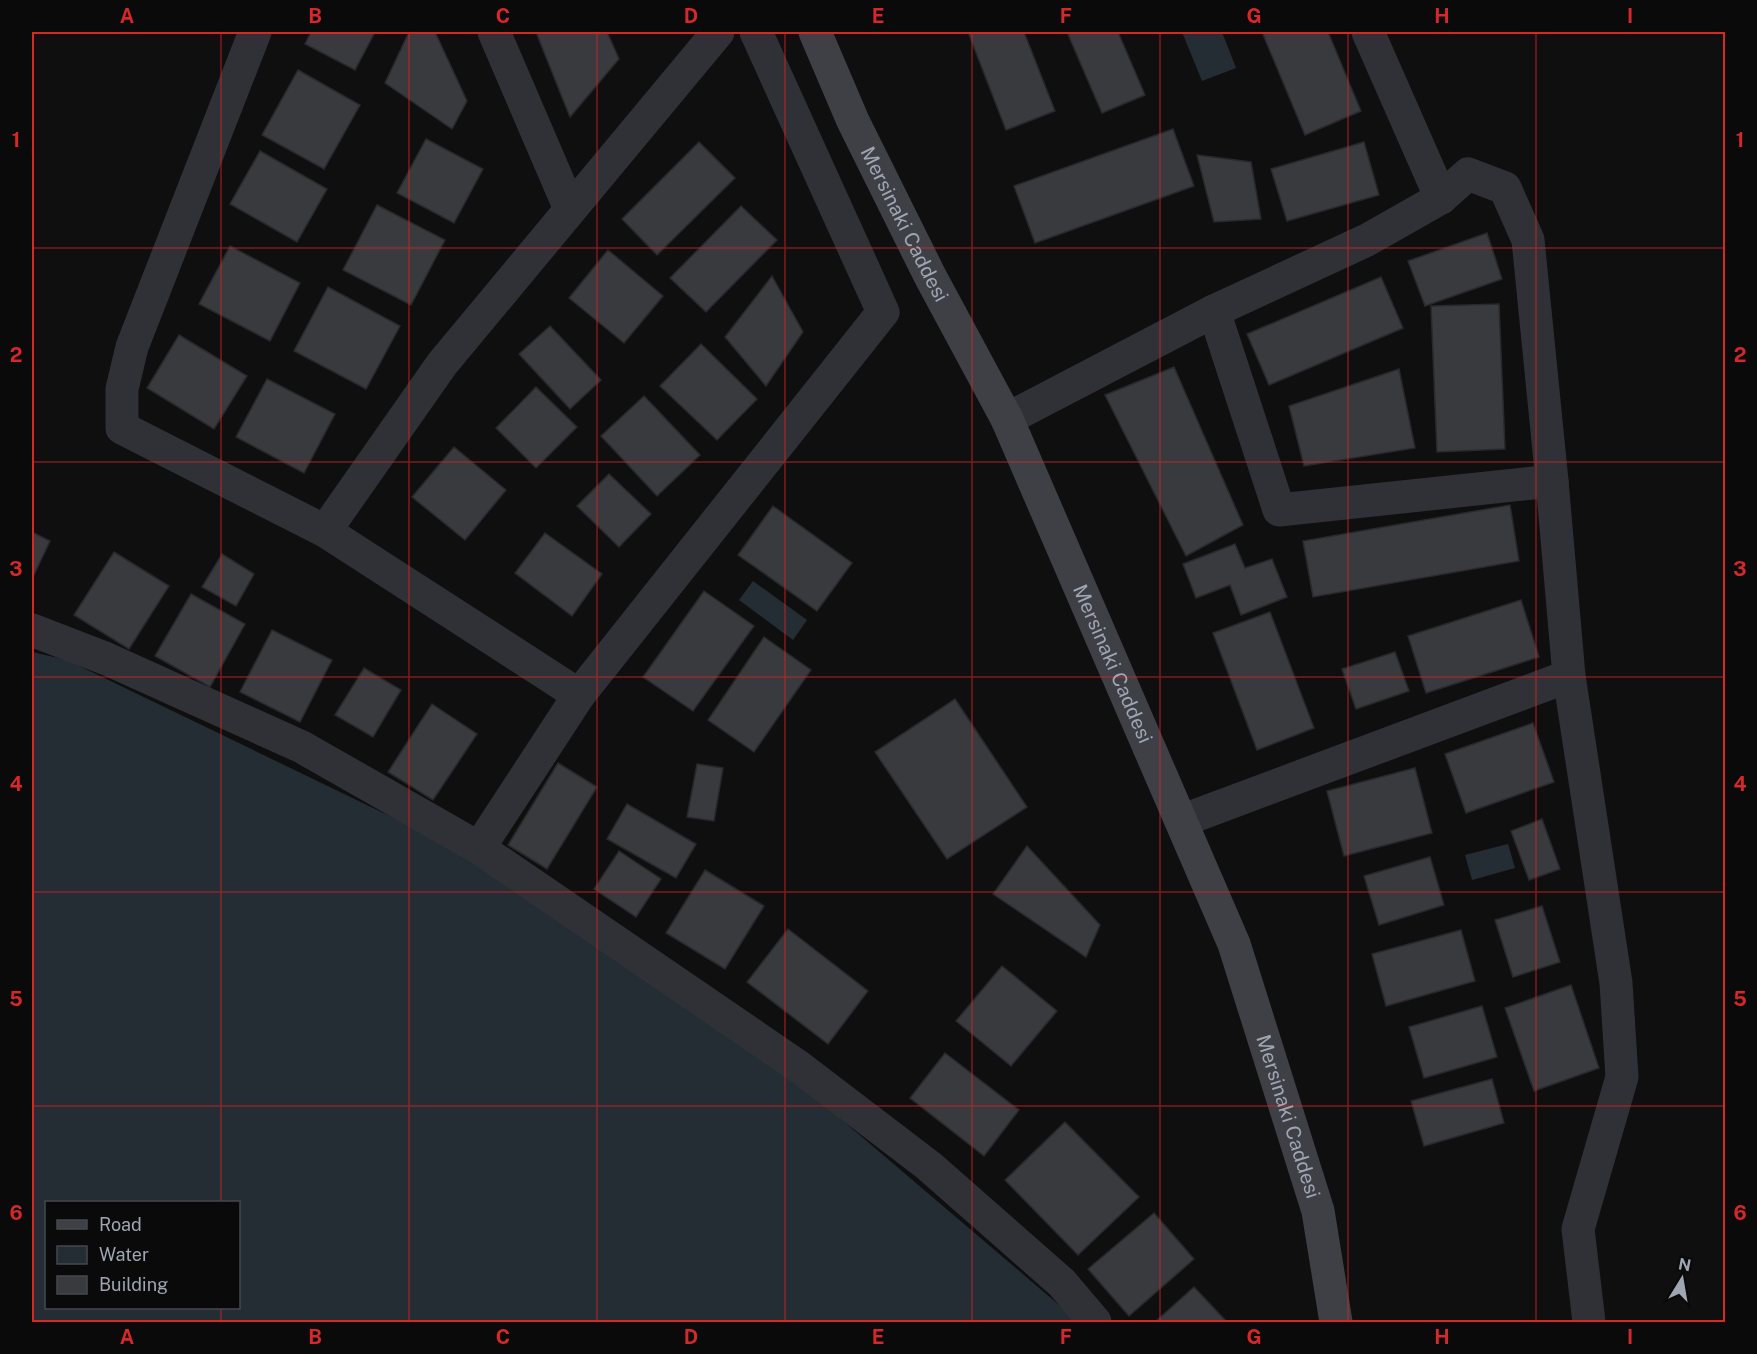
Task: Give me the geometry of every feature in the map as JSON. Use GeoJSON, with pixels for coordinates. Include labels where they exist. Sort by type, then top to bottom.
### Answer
{"type":"FeatureCollection","features":[{"type":"Feature","properties":{"kind":"street"},"geometry":{"type":"LineString","coordinates":[[255,32],[132,347],[122,389],[122,428],[325,531],[579,695]]}},
{"type":"Feature","properties":{"kind":"street"},"geometry":{"type":"LineString","coordinates":[[494,32],[570,209]]}},
{"type":"Feature","properties":{"kind":"street"},"geometry":{"type":"LineString","coordinates":[[325,531],[442,364],[718,32]]}},
{"type":"Feature","properties":{"kind":"street"},"geometry":{"type":"LineString","coordinates":[[479,848],[579,695],[883,312],[756,32]]}},
{"type":"Feature","properties":{"kind":"street","name":"Mersinaki Caddesi"},"geometry":{"type":"LineString","coordinates":[[815,32],[853,121],[930,276],[1006,419],[1234,944],[1318,1211],[1336,1323]]}},
{"type":"Feature","properties":{"kind":"street"},"geometry":{"type":"LineString","coordinates":[[1368,32],[1441,198]]}},
{"type":"Feature","properties":{"kind":"street"},"geometry":{"type":"LineString","coordinates":[[1006,419],[1214,311],[1367,240],[1441,198],[1468,174],[1505,189],[1528,240],[1569,676],[1616,983],[1622,1077],[1578,1229],[1589,1323]]}},
{"type":"Feature","properties":{"kind":"street"},"geometry":{"type":"LineString","coordinates":[[1214,311],[1279,510],[1552,481]]}},
{"type":"Feature","properties":{"kind":"street"},"geometry":{"type":"LineString","coordinates":[[32,630],[107,659],[302,747],[479,848],[798,1066],[920,1159],[1062,1283],[1095,1323]]}},
{"type":"Feature","properties":{"kind":"street"},"geometry":{"type":"LineString","coordinates":[[1181,821],[1569,676]]}},
{"type":"Feature","properties":{"kind":"water"},"geometry":{"type":"Polygon","coordinates":[[[1182,32],[1222,32],[1236,68],[1202,81],[1182,32]]]}},
{"type":"Feature","properties":{"kind":"water"},"geometry":{"type":"Polygon","coordinates":[[[753,581],[807,620],[793,640],[739,600],[753,581]]]}},
{"type":"Feature","properties":{"kind":"water"},"geometry":{"type":"Polygon","coordinates":[[[32,652],[67,660],[611,923],[1079,1322],[32,1322],[32,652]]]}},
{"type":"Feature","properties":{"kind":"water"},"geometry":{"type":"Polygon","coordinates":[[[1508,844],[1515,868],[1472,880],[1465,855],[1508,844]]]}},
{"type":"Feature","properties":{"kind":"building"},"geometry":{"type":"Polygon","coordinates":[[[311,32],[375,32],[355,70],[305,44],[311,32]]]}},
{"type":"Feature","properties":{"kind":"building"},"geometry":{"type":"Polygon","coordinates":[[[409,32],[435,32],[467,101],[452,129],[385,83],[409,32]]]}},
{"type":"Feature","properties":{"kind":"building"},"geometry":{"type":"Polygon","coordinates":[[[536,32],[607,32],[619,59],[570,117],[536,32]]]}},
{"type":"Feature","properties":{"kind":"building"},"geometry":{"type":"Polygon","coordinates":[[[968,32],[1024,32],[1055,111],[1006,130],[968,32]]]}},
{"type":"Feature","properties":{"kind":"building"},"geometry":{"type":"Polygon","coordinates":[[[1067,32],[1118,32],[1145,95],[1102,113],[1067,32]]]}},
{"type":"Feature","properties":{"kind":"building"},"geometry":{"type":"Polygon","coordinates":[[[1262,32],[1328,32],[1361,111],[1305,135],[1262,32]]]}},
{"type":"Feature","properties":{"kind":"building"},"geometry":{"type":"Polygon","coordinates":[[[298,70],[360,105],[324,169],[262,135],[298,70]]]}},
{"type":"Feature","properties":{"kind":"building"},"geometry":{"type":"Polygon","coordinates":[[[1173,129],[1194,186],[1035,243],[1014,186],[1173,129]]]}},
{"type":"Feature","properties":{"kind":"building"},"geometry":{"type":"Polygon","coordinates":[[[426,139],[483,169],[454,223],[397,193],[426,139]]]}},
{"type":"Feature","properties":{"kind":"building"},"geometry":{"type":"Polygon","coordinates":[[[699,142],[735,178],[657,255],[622,219],[699,142]]]}},
{"type":"Feature","properties":{"kind":"building"},"geometry":{"type":"Polygon","coordinates":[[[1364,142],[1379,195],[1287,221],[1271,169],[1364,142]]]}},
{"type":"Feature","properties":{"kind":"building"},"geometry":{"type":"Polygon","coordinates":[[[260,151],[327,189],[297,242],[230,204],[260,151]]]}},
{"type":"Feature","properties":{"kind":"building"},"geometry":{"type":"Polygon","coordinates":[[[1197,155],[1251,162],[1261,219],[1214,222],[1197,155]]]}},
{"type":"Feature","properties":{"kind":"building"},"geometry":{"type":"Polygon","coordinates":[[[377,205],[445,240],[411,305],[343,270],[377,205]]]}},
{"type":"Feature","properties":{"kind":"building"},"geometry":{"type":"Polygon","coordinates":[[[741,206],[777,240],[706,312],[670,278],[741,206]]]}},
{"type":"Feature","properties":{"kind":"building"},"geometry":{"type":"Polygon","coordinates":[[[1487,233],[1502,279],[1425,306],[1408,261],[1487,233]]]}},
{"type":"Feature","properties":{"kind":"building"},"geometry":{"type":"Polygon","coordinates":[[[230,246],[300,283],[270,341],[199,304],[230,246]]]}},
{"type":"Feature","properties":{"kind":"building"},"geometry":{"type":"Polygon","coordinates":[[[608,250],[663,296],[624,343],[569,298],[608,250]]]}},
{"type":"Feature","properties":{"kind":"building"},"geometry":{"type":"Polygon","coordinates":[[[772,276],[803,332],[766,386],[725,337],[772,276]]]}},
{"type":"Feature","properties":{"kind":"building"},"geometry":{"type":"Polygon","coordinates":[[[1381,277],[1403,328],[1269,385],[1247,334],[1381,277]]]}},
{"type":"Feature","properties":{"kind":"building"},"geometry":{"type":"Polygon","coordinates":[[[328,287],[400,326],[366,389],[294,351],[328,287]]]}},
{"type":"Feature","properties":{"kind":"building"},"geometry":{"type":"Polygon","coordinates":[[[1499,304],[1505,449],[1437,452],[1431,306],[1499,304]]]}},
{"type":"Feature","properties":{"kind":"building"},"geometry":{"type":"Polygon","coordinates":[[[550,326],[601,380],[570,409],[519,354],[550,326]]]}},
{"type":"Feature","properties":{"kind":"building"},"geometry":{"type":"Polygon","coordinates":[[[179,335],[247,376],[214,429],[147,388],[179,335]]]}},
{"type":"Feature","properties":{"kind":"building"},"geometry":{"type":"Polygon","coordinates":[[[701,344],[757,399],[717,440],[660,386],[701,344]]]}},
{"type":"Feature","properties":{"kind":"building"},"geometry":{"type":"Polygon","coordinates":[[[1174,367],[1243,525],[1186,556],[1105,395],[1174,367]]]}},
{"type":"Feature","properties":{"kind":"building"},"geometry":{"type":"Polygon","coordinates":[[[1399,369],[1415,448],[1304,466],[1289,406],[1399,369]]]}},
{"type":"Feature","properties":{"kind":"building"},"geometry":{"type":"Polygon","coordinates":[[[267,379],[335,414],[304,473],[236,437],[267,379]]]}},
{"type":"Feature","properties":{"kind":"building"},"geometry":{"type":"Polygon","coordinates":[[[536,387],[577,427],[536,468],[496,428],[536,387]]]}},
{"type":"Feature","properties":{"kind":"building"},"geometry":{"type":"Polygon","coordinates":[[[644,396],[700,455],[657,496],[601,436],[644,396]]]}},
{"type":"Feature","properties":{"kind":"building"},"geometry":{"type":"Polygon","coordinates":[[[454,447],[506,490],[465,540],[412,497],[454,447]]]}},
{"type":"Feature","properties":{"kind":"building"},"geometry":{"type":"Polygon","coordinates":[[[609,474],[651,514],[619,547],[577,506],[609,474]]]}},
{"type":"Feature","properties":{"kind":"building"},"geometry":{"type":"Polygon","coordinates":[[[1510,505],[1519,561],[1313,597],[1303,541],[1510,505]]]}},
{"type":"Feature","properties":{"kind":"building"},"geometry":{"type":"Polygon","coordinates":[[[773,506],[852,563],[817,611],[738,555],[773,506]]]}},
{"type":"Feature","properties":{"kind":"building"},"geometry":{"type":"Polygon","coordinates":[[[32,532],[50,541],[32,579],[32,532]]]}},
{"type":"Feature","properties":{"kind":"building"},"geometry":{"type":"Polygon","coordinates":[[[545,533],[602,574],[572,616],[515,573],[545,533]]]}},
{"type":"Feature","properties":{"kind":"building"},"geometry":{"type":"Polygon","coordinates":[[[1235,544],[1245,568],[1272,559],[1287,597],[1241,615],[1230,585],[1196,598],[1183,564],[1235,544]]]}},
{"type":"Feature","properties":{"kind":"building"},"geometry":{"type":"Polygon","coordinates":[[[114,552],[169,586],[129,649],[74,615],[114,552]]]}},
{"type":"Feature","properties":{"kind":"building"},"geometry":{"type":"Polygon","coordinates":[[[222,554],[254,574],[236,606],[202,587],[222,554]]]}},
{"type":"Feature","properties":{"kind":"building"},"geometry":{"type":"Polygon","coordinates":[[[704,591],[754,626],[693,711],[643,677],[704,591]]]}},
{"type":"Feature","properties":{"kind":"building"},"geometry":{"type":"Polygon","coordinates":[[[191,594],[245,624],[210,687],[155,656],[191,594]]]}},
{"type":"Feature","properties":{"kind":"building"},"geometry":{"type":"Polygon","coordinates":[[[1521,600],[1539,657],[1426,693],[1408,636],[1521,600]]]}},
{"type":"Feature","properties":{"kind":"building"},"geometry":{"type":"Polygon","coordinates":[[[1270,612],[1314,728],[1257,750],[1213,633],[1270,612]]]}},
{"type":"Feature","properties":{"kind":"building"},"geometry":{"type":"Polygon","coordinates":[[[272,630],[332,660],[300,722],[240,692],[272,630]]]}},
{"type":"Feature","properties":{"kind":"building"},"geometry":{"type":"Polygon","coordinates":[[[764,637],[811,670],[754,752],[708,720],[764,637]]]}},
{"type":"Feature","properties":{"kind":"building"},"geometry":{"type":"Polygon","coordinates":[[[1395,652],[1409,691],[1356,709],[1342,669],[1395,652]]]}},
{"type":"Feature","properties":{"kind":"building"},"geometry":{"type":"Polygon","coordinates":[[[364,668],[401,690],[373,737],[335,715],[364,668]]]}},
{"type":"Feature","properties":{"kind":"building"},"geometry":{"type":"Polygon","coordinates":[[[955,699],[1027,807],[947,859],[875,752],[955,699]]]}},
{"type":"Feature","properties":{"kind":"building"},"geometry":{"type":"Polygon","coordinates":[[[432,704],[477,734],[433,800],[388,772],[432,704]]]}},
{"type":"Feature","properties":{"kind":"building"},"geometry":{"type":"Polygon","coordinates":[[[1533,723],[1554,782],[1466,813],[1445,754],[1533,723]]]}},
{"type":"Feature","properties":{"kind":"building"},"geometry":{"type":"Polygon","coordinates":[[[558,763],[597,787],[547,869],[508,845],[558,763]]]}},
{"type":"Feature","properties":{"kind":"building"},"geometry":{"type":"Polygon","coordinates":[[[697,764],[723,768],[714,821],[687,817],[697,764]]]}},
{"type":"Feature","properties":{"kind":"building"},"geometry":{"type":"Polygon","coordinates":[[[1415,768],[1432,833],[1344,856],[1327,791],[1415,768]]]}},
{"type":"Feature","properties":{"kind":"building"},"geometry":{"type":"Polygon","coordinates":[[[627,804],[696,844],[676,878],[607,839],[627,804]]]}},
{"type":"Feature","properties":{"kind":"building"},"geometry":{"type":"Polygon","coordinates":[[[1542,819],[1560,869],[1529,880],[1511,831],[1542,819]]]}},
{"type":"Feature","properties":{"kind":"building"},"geometry":{"type":"Polygon","coordinates":[[[1027,846],[1100,925],[1086,957],[993,894],[1027,846]]]}},
{"type":"Feature","properties":{"kind":"building"},"geometry":{"type":"Polygon","coordinates":[[[619,851],[661,879],[636,917],[594,889],[619,851]]]}},
{"type":"Feature","properties":{"kind":"building"},"geometry":{"type":"Polygon","coordinates":[[[1430,857],[1444,905],[1379,925],[1364,876],[1430,857]]]}},
{"type":"Feature","properties":{"kind":"building"},"geometry":{"type":"Polygon","coordinates":[[[705,870],[764,906],[725,969],[666,933],[705,870]]]}},
{"type":"Feature","properties":{"kind":"building"},"geometry":{"type":"Polygon","coordinates":[[[1542,906],[1560,962],[1513,977],[1495,920],[1542,906]]]}},
{"type":"Feature","properties":{"kind":"building"},"geometry":{"type":"Polygon","coordinates":[[[788,929],[868,991],[828,1044],[747,982],[788,929]]]}},
{"type":"Feature","properties":{"kind":"building"},"geometry":{"type":"Polygon","coordinates":[[[1461,930],[1475,981],[1386,1006],[1372,954],[1461,930]]]}},
{"type":"Feature","properties":{"kind":"building"},"geometry":{"type":"Polygon","coordinates":[[[1002,966],[1057,1011],[1011,1066],[956,1021],[1002,966]]]}},
{"type":"Feature","properties":{"kind":"building"},"geometry":{"type":"Polygon","coordinates":[[[1571,985],[1599,1068],[1534,1091],[1505,1008],[1571,985]]]}},
{"type":"Feature","properties":{"kind":"building"},"geometry":{"type":"Polygon","coordinates":[[[1482,1006],[1497,1057],[1424,1078],[1409,1027],[1482,1006]]]}},
{"type":"Feature","properties":{"kind":"building"},"geometry":{"type":"Polygon","coordinates":[[[945,1053],[1019,1110],[984,1156],[910,1098],[945,1053]]]}},
{"type":"Feature","properties":{"kind":"building"},"geometry":{"type":"Polygon","coordinates":[[[1492,1079],[1504,1123],[1424,1146],[1411,1101],[1492,1079]]]}},
{"type":"Feature","properties":{"kind":"building"},"geometry":{"type":"Polygon","coordinates":[[[1065,1122],[1139,1197],[1078,1255],[1005,1180],[1065,1122]]]}},
{"type":"Feature","properties":{"kind":"building"},"geometry":{"type":"Polygon","coordinates":[[[1154,1213],[1194,1259],[1129,1316],[1088,1269],[1154,1213]]]}},
{"type":"Feature","properties":{"kind":"building"},"geometry":{"type":"Polygon","coordinates":[[[1194,1287],[1227,1322],[1155,1322],[1194,1287]]]}}]}
